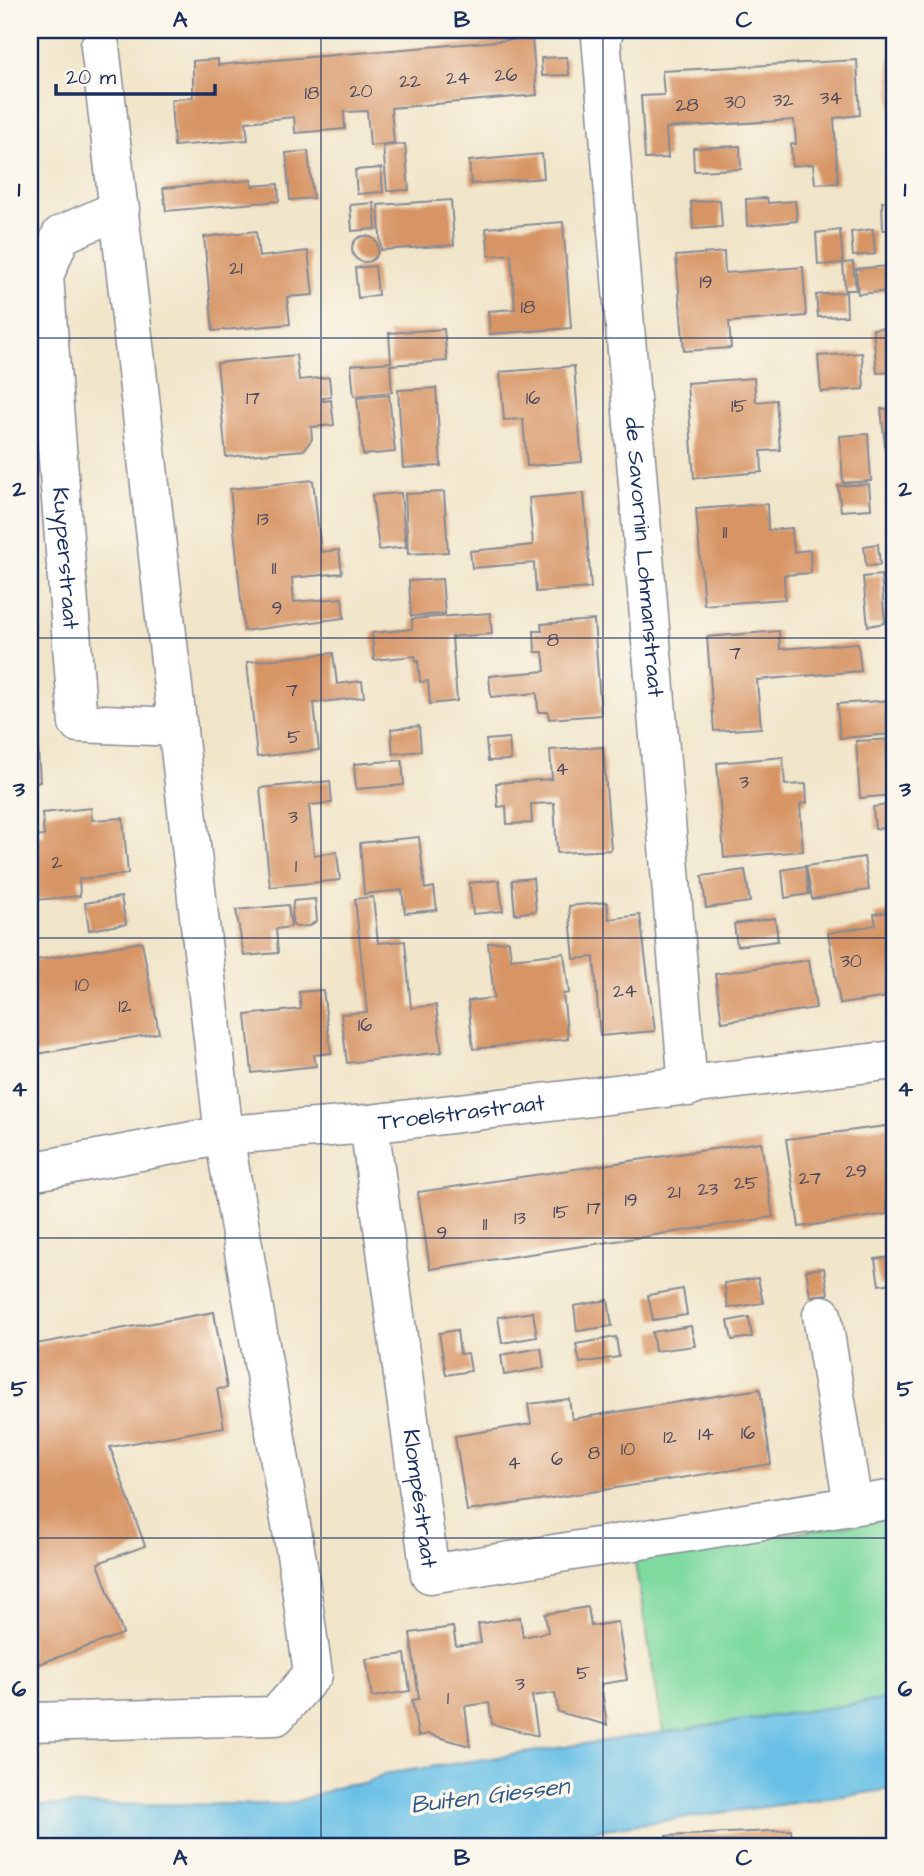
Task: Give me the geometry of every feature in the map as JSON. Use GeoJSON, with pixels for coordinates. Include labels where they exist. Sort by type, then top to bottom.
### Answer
{"type":"FeatureCollection","features":[{"type":"Feature","properties":{"kind":"street","name":"de Savornin Lohmanstraat"},"geometry":{"type":"LineString","coordinates":[[605,30],[601,37],[602,51],[688,1087]]}},
{"type":"Feature","properties":{"kind":"street"},"geometry":{"type":"LineString","coordinates":[[30,1722],[276,1716],[313,1674],[298,1566],[224,1135],[100,46]]}},
{"type":"Feature","properties":{"kind":"street","name":"Kuyperstraat"},"geometry":{"type":"LineString","coordinates":[[120,209],[61,235],[44,276],[78,723],[178,727]]}},
{"type":"Feature","properties":{"kind":"street","name":"Troelstrastraat"},"geometry":{"type":"LineString","coordinates":[[30,1172],[224,1135],[369,1124],[894,1060]]}},
{"type":"Feature","properties":{"kind":"street","name":"Klompéstraat"},"geometry":{"type":"LineString","coordinates":[[369,1124],[430,1574],[894,1499]]}},
{"type":"Feature","properties":{"kind":"street"},"geometry":{"type":"LineString","coordinates":[[822,1315],[853,1505]]}},
{"type":"Feature","properties":{"kind":"green space"},"geometry":{"type":"Polygon","coordinates":[[[894,1518],[894,1698],[664,1735],[634,1557],[894,1518]]]}},
{"type":"Feature","properties":{"kind":"water","name":"Buiten Giessen"},"geometry":{"type":"Polygon","coordinates":[[[894,1698],[894,1789],[554,1836],[440,1846],[30,1846],[30,1805],[289,1804],[348,1784],[365,1784],[384,1774],[894,1698]]]}},
{"type":"Feature","properties":{"kind":"building"},"geometry":{"type":"Polygon","coordinates":[[[532,38],[537,95],[391,108],[394,143],[370,146],[367,111],[344,112],[345,129],[295,133],[294,117],[246,122],[248,140],[174,146],[171,100],[193,97],[193,61],[218,59],[218,65],[532,38]]]}},
{"type":"Feature","properties":{"kind":"building"},"geometry":{"type":"Polygon","coordinates":[[[567,57],[569,75],[542,76],[541,58],[567,57]]]}},
{"type":"Feature","properties":{"kind":"building"},"geometry":{"type":"Polygon","coordinates":[[[894,57],[894,116],[892,116],[889,58],[894,57]]]}},
{"type":"Feature","properties":{"kind":"building"},"geometry":{"type":"Polygon","coordinates":[[[857,60],[860,115],[834,118],[838,183],[815,184],[813,164],[792,166],[791,144],[796,144],[794,120],[666,128],[668,158],[645,159],[641,96],[664,95],[662,71],[857,60]]]}},
{"type":"Feature","properties":{"kind":"building"},"geometry":{"type":"Polygon","coordinates":[[[405,144],[409,190],[387,191],[383,146],[405,144]]]}},
{"type":"Feature","properties":{"kind":"building"},"geometry":{"type":"Polygon","coordinates":[[[740,146],[741,169],[694,171],[693,148],[740,146]]]}},
{"type":"Feature","properties":{"kind":"building"},"geometry":{"type":"Polygon","coordinates":[[[308,151],[313,198],[290,200],[286,153],[308,151]]]}},
{"type":"Feature","properties":{"kind":"building"},"geometry":{"type":"Polygon","coordinates":[[[542,154],[544,178],[471,184],[469,161],[542,154]]]}},
{"type":"Feature","properties":{"kind":"building"},"geometry":{"type":"Polygon","coordinates":[[[381,168],[383,192],[357,194],[355,170],[381,168]]]}},
{"type":"Feature","properties":{"kind":"building"},"geometry":{"type":"Polygon","coordinates":[[[252,180],[252,186],[278,184],[279,201],[166,211],[163,188],[252,180]]]}},
{"type":"Feature","properties":{"kind":"building"},"geometry":{"type":"Polygon","coordinates":[[[767,198],[768,203],[795,201],[797,221],[747,226],[746,199],[767,198]]]}},
{"type":"Feature","properties":{"kind":"building"},"geometry":{"type":"Polygon","coordinates":[[[451,200],[454,245],[381,250],[378,205],[451,200]]]}},
{"type":"Feature","properties":{"kind":"building"},"geometry":{"type":"Polygon","coordinates":[[[720,200],[722,227],[693,229],[691,202],[720,200]]]}},
{"type":"Feature","properties":{"kind":"building"},"geometry":{"type":"Polygon","coordinates":[[[894,201],[894,230],[883,230],[882,202],[894,201]]]}},
{"type":"Feature","properties":{"kind":"building"},"geometry":{"type":"Polygon","coordinates":[[[374,203],[376,229],[352,231],[350,205],[374,203]]]}},
{"type":"Feature","properties":{"kind":"building"},"geometry":{"type":"Polygon","coordinates":[[[563,222],[571,328],[490,334],[488,311],[515,309],[511,254],[489,256],[486,228],[563,222]]]}},
{"type":"Feature","properties":{"kind":"building"},"geometry":{"type":"Polygon","coordinates":[[[873,229],[875,254],[853,256],[851,232],[873,229]]]}},
{"type":"Feature","properties":{"kind":"building"},"geometry":{"type":"Polygon","coordinates":[[[840,230],[843,263],[818,265],[816,233],[840,230]]]}},
{"type":"Feature","properties":{"kind":"building"},"geometry":{"type":"Polygon","coordinates":[[[256,231],[259,257],[308,251],[313,295],[287,297],[290,324],[213,331],[204,237],[256,231]]]}},
{"type":"Feature","properties":{"kind":"building"},"geometry":{"type":"Polygon","coordinates":[[[365,236],[374,240],[378,249],[374,258],[365,262],[356,258],[352,249],[356,240],[365,236]]]}},
{"type":"Feature","properties":{"kind":"building"},"geometry":{"type":"Polygon","coordinates":[[[724,252],[725,273],[803,267],[806,316],[729,322],[731,348],[684,351],[676,256],[724,252]]]}},
{"type":"Feature","properties":{"kind":"building"},"geometry":{"type":"Polygon","coordinates":[[[853,262],[856,290],[845,290],[843,263],[853,262]]]}},
{"type":"Feature","properties":{"kind":"building"},"geometry":{"type":"Polygon","coordinates":[[[375,266],[378,295],[358,298],[355,268],[375,266]]]}},
{"type":"Feature","properties":{"kind":"building"},"geometry":{"type":"Polygon","coordinates":[[[888,266],[890,291],[858,294],[856,269],[888,266]]]}},
{"type":"Feature","properties":{"kind":"building"},"geometry":{"type":"Polygon","coordinates":[[[846,292],[847,316],[818,317],[816,295],[846,292]]]}},
{"type":"Feature","properties":{"kind":"building"},"geometry":{"type":"Polygon","coordinates":[[[894,327],[894,372],[877,373],[873,329],[894,327]]]}},
{"type":"Feature","properties":{"kind":"building"},"geometry":{"type":"Polygon","coordinates":[[[444,329],[447,361],[390,365],[392,392],[354,396],[351,365],[391,362],[389,333],[444,329]]]}},
{"type":"Feature","properties":{"kind":"building"},"geometry":{"type":"Polygon","coordinates":[[[862,353],[864,389],[821,392],[818,356],[862,353]]]}},
{"type":"Feature","properties":{"kind":"building"},"geometry":{"type":"Polygon","coordinates":[[[296,355],[299,380],[329,377],[331,397],[323,398],[323,401],[331,400],[334,425],[311,427],[312,439],[304,450],[226,457],[217,363],[296,355]]]}},
{"type":"Feature","properties":{"kind":"building"},"geometry":{"type":"Polygon","coordinates":[[[574,366],[582,462],[527,466],[523,419],[504,420],[500,372],[574,366]]]}},
{"type":"Feature","properties":{"kind":"building"},"geometry":{"type":"Polygon","coordinates":[[[754,378],[756,402],[776,400],[780,450],[761,451],[762,472],[694,478],[687,383],[754,378]]]}},
{"type":"Feature","properties":{"kind":"building"},"geometry":{"type":"Polygon","coordinates":[[[436,388],[441,466],[403,468],[398,390],[436,388]]]}},
{"type":"Feature","properties":{"kind":"building"},"geometry":{"type":"Polygon","coordinates":[[[389,395],[395,452],[363,455],[357,398],[389,395]]]}},
{"type":"Feature","properties":{"kind":"building"},"geometry":{"type":"Polygon","coordinates":[[[894,408],[894,452],[886,453],[881,409],[894,408]]]}},
{"type":"Feature","properties":{"kind":"building"},"geometry":{"type":"Polygon","coordinates":[[[868,434],[871,481],[843,483],[840,436],[868,434]]]}},
{"type":"Feature","properties":{"kind":"building"},"geometry":{"type":"Polygon","coordinates":[[[313,480],[321,552],[339,550],[342,573],[292,578],[294,602],[342,598],[344,618],[244,631],[230,489],[313,480]]]}},
{"type":"Feature","properties":{"kind":"building"},"geometry":{"type":"Polygon","coordinates":[[[869,484],[871,509],[841,511],[838,486],[869,484]]]}},
{"type":"Feature","properties":{"kind":"building"},"geometry":{"type":"Polygon","coordinates":[[[888,489],[894,489],[894,533],[892,533],[888,489]]]}},
{"type":"Feature","properties":{"kind":"building"},"geometry":{"type":"Polygon","coordinates":[[[444,492],[448,552],[408,554],[405,494],[444,492]]]}},
{"type":"Feature","properties":{"kind":"building"},"geometry":{"type":"Polygon","coordinates":[[[401,493],[406,547],[379,550],[372,495],[401,493]]]}},
{"type":"Feature","properties":{"kind":"building"},"geometry":{"type":"Polygon","coordinates":[[[584,493],[591,588],[536,592],[534,563],[472,568],[470,551],[533,545],[529,498],[584,493]]]}},
{"type":"Feature","properties":{"kind":"building"},"geometry":{"type":"Polygon","coordinates":[[[767,504],[768,530],[792,528],[794,552],[810,550],[811,573],[784,575],[785,599],[704,605],[696,509],[767,504]]]}},
{"type":"Feature","properties":{"kind":"building"},"geometry":{"type":"Polygon","coordinates":[[[878,544],[880,565],[866,566],[864,546],[878,544]]]}},
{"type":"Feature","properties":{"kind":"building"},"geometry":{"type":"Polygon","coordinates":[[[881,575],[885,623],[868,626],[863,577],[881,575]]]}},
{"type":"Feature","properties":{"kind":"building"},"geometry":{"type":"Polygon","coordinates":[[[442,579],[445,614],[411,616],[409,581],[442,579]]]}},
{"type":"Feature","properties":{"kind":"building"},"geometry":{"type":"Polygon","coordinates":[[[490,613],[492,634],[452,637],[457,701],[430,704],[428,681],[420,682],[415,656],[374,660],[372,633],[412,629],[412,619],[490,613]]]}},
{"type":"Feature","properties":{"kind":"building"},"geometry":{"type":"Polygon","coordinates":[[[594,620],[601,715],[549,719],[548,712],[538,712],[537,693],[491,697],[489,676],[545,671],[543,652],[535,652],[534,631],[542,631],[541,624],[594,620]]]}},
{"type":"Feature","properties":{"kind":"building"},"geometry":{"type":"Polygon","coordinates":[[[779,631],[780,649],[858,643],[861,671],[757,680],[761,728],[714,731],[707,637],[779,631]]]}},
{"type":"Feature","properties":{"kind":"building"},"geometry":{"type":"Polygon","coordinates":[[[333,653],[337,684],[362,681],[364,697],[314,703],[319,750],[257,757],[247,662],[333,653]]]}},
{"type":"Feature","properties":{"kind":"building"},"geometry":{"type":"Polygon","coordinates":[[[34,682],[40,782],[30,783],[30,683],[34,682]]]}},
{"type":"Feature","properties":{"kind":"building"},"geometry":{"type":"Polygon","coordinates":[[[892,700],[894,734],[840,738],[837,704],[892,700]]]}},
{"type":"Feature","properties":{"kind":"building"},"geometry":{"type":"Polygon","coordinates":[[[419,726],[421,751],[393,754],[391,729],[419,726]]]}},
{"type":"Feature","properties":{"kind":"building"},"geometry":{"type":"Polygon","coordinates":[[[509,738],[511,760],[488,761],[486,740],[509,738]]]}},
{"type":"Feature","properties":{"kind":"building"},"geometry":{"type":"Polygon","coordinates":[[[894,739],[894,795],[860,798],[856,741],[894,739]]]}},
{"type":"Feature","properties":{"kind":"building"},"geometry":{"type":"Polygon","coordinates":[[[603,747],[611,850],[557,853],[554,803],[531,804],[532,823],[507,824],[506,806],[498,807],[496,783],[552,779],[550,750],[603,747]]]}},
{"type":"Feature","properties":{"kind":"building"},"geometry":{"type":"Polygon","coordinates":[[[783,757],[785,785],[806,784],[807,803],[800,804],[803,851],[724,858],[717,763],[783,757]]]}},
{"type":"Feature","properties":{"kind":"building"},"geometry":{"type":"Polygon","coordinates":[[[402,760],[404,785],[356,789],[354,764],[402,760]]]}},
{"type":"Feature","properties":{"kind":"building"},"geometry":{"type":"Polygon","coordinates":[[[330,781],[332,803],[309,805],[314,855],[337,852],[340,880],[270,887],[260,788],[330,781]]]}},
{"type":"Feature","properties":{"kind":"building"},"geometry":{"type":"Polygon","coordinates":[[[894,804],[894,827],[875,829],[873,807],[894,804]]]}},
{"type":"Feature","properties":{"kind":"building"},"geometry":{"type":"Polygon","coordinates":[[[91,808],[92,820],[123,818],[128,874],[79,879],[80,896],[35,900],[30,837],[44,836],[42,813],[91,808]]]}},
{"type":"Feature","properties":{"kind":"building"},"geometry":{"type":"Polygon","coordinates":[[[419,837],[425,889],[434,887],[437,910],[405,913],[402,890],[364,894],[360,843],[419,837]]]}},
{"type":"Feature","properties":{"kind":"building"},"geometry":{"type":"Polygon","coordinates":[[[864,857],[869,890],[812,899],[806,866],[864,857]]]}},
{"type":"Feature","properties":{"kind":"building"},"geometry":{"type":"Polygon","coordinates":[[[805,866],[809,894],[785,898],[782,870],[805,866]]]}},
{"type":"Feature","properties":{"kind":"building"},"geometry":{"type":"Polygon","coordinates":[[[745,870],[750,902],[706,908],[702,876],[745,870]]]}},
{"type":"Feature","properties":{"kind":"building"},"geometry":{"type":"Polygon","coordinates":[[[533,878],[536,911],[515,914],[512,880],[533,878]]]}},
{"type":"Feature","properties":{"kind":"building"},"geometry":{"type":"Polygon","coordinates":[[[499,880],[503,911],[473,914],[469,883],[499,880]]]}},
{"type":"Feature","properties":{"kind":"building"},"geometry":{"type":"Polygon","coordinates":[[[121,897],[126,924],[89,930],[85,903],[121,897]]]}},
{"type":"Feature","properties":{"kind":"building"},"geometry":{"type":"Polygon","coordinates":[[[373,897],[378,943],[405,941],[411,1008],[436,1005],[442,1052],[347,1063],[341,1014],[367,1012],[355,899],[373,897]]]}},
{"type":"Feature","properties":{"kind":"building"},"geometry":{"type":"Polygon","coordinates":[[[315,899],[317,920],[310,926],[296,927],[292,924],[293,901],[315,899]]]}},
{"type":"Feature","properties":{"kind":"building"},"geometry":{"type":"Polygon","coordinates":[[[607,902],[609,919],[640,915],[655,1031],[600,1036],[594,957],[574,959],[569,906],[607,902]]]}},
{"type":"Feature","properties":{"kind":"building"},"geometry":{"type":"Polygon","coordinates":[[[288,905],[291,927],[276,929],[278,953],[244,956],[236,910],[288,905]]]}},
{"type":"Feature","properties":{"kind":"building"},"geometry":{"type":"Polygon","coordinates":[[[894,911],[894,996],[840,1004],[828,933],[876,925],[874,914],[894,911]]]}},
{"type":"Feature","properties":{"kind":"building"},"geometry":{"type":"Polygon","coordinates":[[[775,918],[778,941],[737,946],[734,924],[775,918]]]}},
{"type":"Feature","properties":{"kind":"building"},"geometry":{"type":"Polygon","coordinates":[[[509,941],[511,959],[564,953],[569,993],[563,994],[568,1039],[473,1049],[468,1001],[494,998],[488,943],[509,941]]]}},
{"type":"Feature","properties":{"kind":"building"},"geometry":{"type":"Polygon","coordinates":[[[142,942],[159,1033],[31,1055],[30,961],[142,942]]]}},
{"type":"Feature","properties":{"kind":"building"},"geometry":{"type":"Polygon","coordinates":[[[809,960],[816,1008],[722,1022],[715,974],[809,960]]]}},
{"type":"Feature","properties":{"kind":"building"},"geometry":{"type":"Polygon","coordinates":[[[323,990],[331,1053],[314,1055],[316,1066],[252,1073],[246,1015],[301,1009],[299,992],[323,990]]]}},
{"type":"Feature","properties":{"kind":"building"},"geometry":{"type":"Polygon","coordinates":[[[894,1125],[894,1200],[886,1201],[888,1214],[799,1227],[786,1139],[894,1125]]]}},
{"type":"Feature","properties":{"kind":"building"},"geometry":{"type":"Polygon","coordinates":[[[761,1142],[773,1217],[430,1269],[418,1192],[761,1142]]]}},
{"type":"Feature","properties":{"kind":"building"},"geometry":{"type":"Polygon","coordinates":[[[894,1257],[894,1283],[879,1285],[875,1259],[894,1257]]]}},
{"type":"Feature","properties":{"kind":"building"},"geometry":{"type":"Polygon","coordinates":[[[824,1268],[828,1294],[810,1296],[806,1270],[824,1268]]]}},
{"type":"Feature","properties":{"kind":"building"},"geometry":{"type":"Polygon","coordinates":[[[758,1278],[763,1303],[728,1308],[724,1283],[758,1278]]]}},
{"type":"Feature","properties":{"kind":"building"},"geometry":{"type":"Polygon","coordinates":[[[683,1289],[687,1315],[653,1320],[648,1295],[683,1289]]]}},
{"type":"Feature","properties":{"kind":"building"},"geometry":{"type":"Polygon","coordinates":[[[608,1300],[612,1326],[577,1331],[574,1306],[608,1300]]]}},
{"type":"Feature","properties":{"kind":"building"},"geometry":{"type":"Polygon","coordinates":[[[214,1312],[227,1388],[217,1389],[224,1427],[110,1447],[145,1546],[98,1563],[123,1634],[30,1667],[30,1345],[214,1312]]]}},
{"type":"Feature","properties":{"kind":"building"},"geometry":{"type":"Polygon","coordinates":[[[533,1312],[537,1337],[502,1343],[498,1317],[533,1312]]]}},
{"type":"Feature","properties":{"kind":"building"},"geometry":{"type":"Polygon","coordinates":[[[749,1317],[752,1337],[732,1340],[728,1321],[749,1317]]]}},
{"type":"Feature","properties":{"kind":"building"},"geometry":{"type":"Polygon","coordinates":[[[691,1326],[695,1346],[655,1351],[652,1332],[691,1326]]]}},
{"type":"Feature","properties":{"kind":"building"},"geometry":{"type":"Polygon","coordinates":[[[457,1330],[460,1354],[468,1353],[471,1371],[446,1375],[439,1333],[457,1330]]]}},
{"type":"Feature","properties":{"kind":"building"},"geometry":{"type":"Polygon","coordinates":[[[616,1337],[619,1357],[580,1363],[576,1344],[616,1337]]]}},
{"type":"Feature","properties":{"kind":"building"},"geometry":{"type":"Polygon","coordinates":[[[541,1348],[544,1368],[504,1375],[501,1355],[541,1348]]]}},
{"type":"Feature","properties":{"kind":"building"},"geometry":{"type":"Polygon","coordinates":[[[760,1389],[771,1464],[467,1511],[455,1436],[531,1424],[528,1404],[569,1399],[572,1419],[760,1389]]]}},
{"type":"Feature","properties":{"kind":"building"},"geometry":{"type":"Polygon","coordinates":[[[588,1607],[591,1626],[618,1622],[627,1680],[601,1684],[607,1725],[558,1712],[555,1693],[532,1696],[538,1736],[492,1724],[489,1703],[465,1706],[470,1746],[428,1734],[418,1736],[412,1700],[419,1699],[410,1633],[453,1627],[456,1646],[481,1643],[478,1624],[520,1617],[523,1637],[548,1632],[545,1614],[588,1607]]]}},
{"type":"Feature","properties":{"kind":"building"},"geometry":{"type":"Polygon","coordinates":[[[405,1654],[410,1691],[372,1697],[366,1659],[405,1654]]]}},
{"type":"Feature","properties":{"kind":"building"},"geometry":{"type":"Polygon","coordinates":[[[791,1830],[792,1846],[666,1846],[666,1836],[791,1830]]]}}]}
